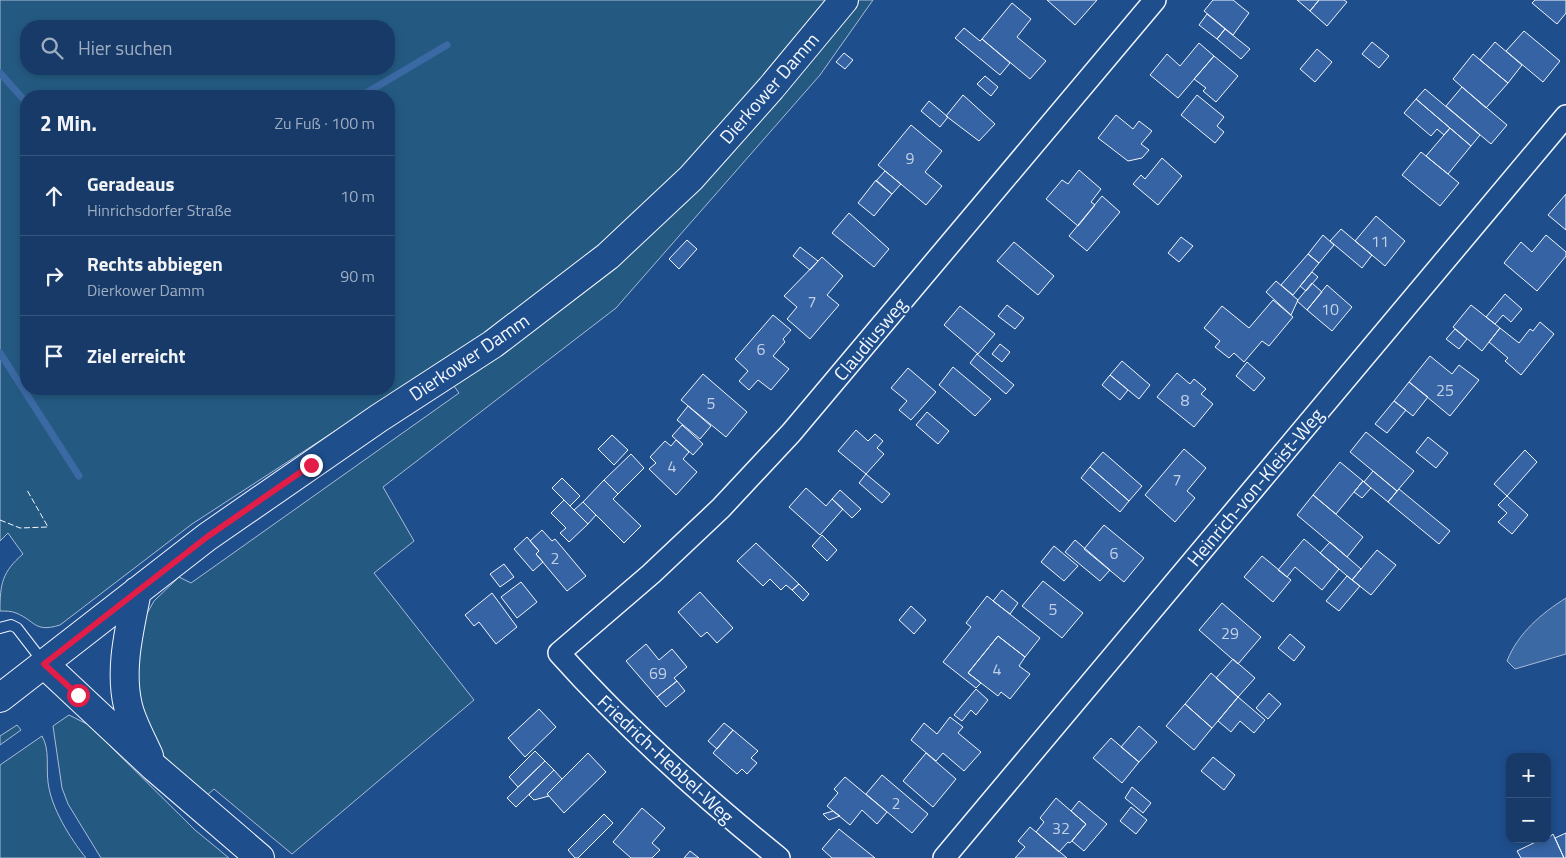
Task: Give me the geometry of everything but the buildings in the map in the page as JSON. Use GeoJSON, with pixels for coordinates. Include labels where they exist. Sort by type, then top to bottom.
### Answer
{"type":"FeatureCollection","features":[{"type":"Feature","properties":{"kind":"street","name":"Dierkower Damm"},"geometry":{"type":"LineString","coordinates":[[0,698],[207,537],[379,418],[493,344],[608,256],[691,178],[771,88],[844,0]]}},
{"type":"Feature","properties":{"kind":"street","name":"Claudiusweg"},"geometry":{"type":"LineString","coordinates":[[559,653],[643,580],[714,514],[791,433],[1155,0]]}},
{"type":"Feature","properties":{"kind":"street","name":"Heinrich-von-Kleist-Weg"},"geometry":{"type":"LineString","coordinates":[[944,858],[1566,116]]}},
{"type":"Feature","properties":{"kind":"street"},"geometry":{"type":"LineString","coordinates":[[137,590],[125,653],[128,706],[154,767]]}},
{"type":"Feature","properties":{"kind":"street","name":"Friedrich-Hebbel-Weg"},"geometry":{"type":"LineString","coordinates":[[559,653],[596,694],[654,752],[779,858]]}},
{"type":"Feature","properties":{"kind":"street"},"geometry":{"type":"LineString","coordinates":[[44,664],[154,767],[260,858]]}},
{"type":"Feature","properties":{"kind":"lane"},"geometry":{"type":"LineString","coordinates":[[0,628],[11,625],[17,628],[44,664]]}},
{"type":"Feature","properties":{"kind":"shaded area"},"geometry":{"type":"Polygon","coordinates":[[[0,0],[873,0],[820,75],[616,308],[383,487],[414,541],[374,573],[474,700],[292,854],[214,789],[205,797],[180,775],[150,741],[137,714],[140,626],[154,601],[179,577],[191,583],[459,393],[438,364],[395,392],[395,90],[20,90],[20,395],[390,395],[192,524],[60,625],[40,627],[14,612],[0,611],[2,586],[6,573],[23,554],[8,533],[0,541],[0,0]]]}},
{"type":"Feature","properties":{"kind":"shaded area"},"geometry":{"type":"Polygon","coordinates":[[[1566,598],[1566,654],[1515,669],[1507,661],[1517,641],[1540,617],[1566,598]]]}},
{"type":"Feature","properties":{"kind":"shaded area"},"geometry":{"type":"Polygon","coordinates":[[[69,715],[89,725],[195,830],[229,858],[101,858],[68,804],[62,788],[53,726],[69,715]]]}},
{"type":"Feature","properties":{"kind":"shaded area"},"geometry":{"type":"Polygon","coordinates":[[[17,725],[21,730],[0,745],[0,736],[17,725]]]}},
{"type":"Feature","properties":{"kind":"shaded area"},"geometry":{"type":"Polygon","coordinates":[[[42,736],[46,747],[48,782],[53,802],[68,832],[86,858],[0,858],[0,765],[42,736]]]}},
{"type":"Feature","properties":{"kind":"waterway"},"geometry":{"type":"LineString","coordinates":[[371,90],[447,45]]}},
{"type":"Feature","properties":{"kind":"waterway"},"geometry":{"type":"LineString","coordinates":[[0,73],[20,95]]}},
{"type":"Feature","properties":{"kind":"waterway"},"geometry":{"type":"LineString","coordinates":[[0,353],[20,384]]}},
{"type":"Feature","properties":{"kind":"waterway"},"geometry":{"type":"LineString","coordinates":[[27,395],[79,476]]}},
{"type":"Feature","properties":{"kind":"fence"},"geometry":{"type":"LineString","coordinates":[[0,520],[20,528],[48,527],[27,490]]}},
{"type":"Feature","properties":{"kind":"route"},"geometry":{"type":"LineString","coordinates":[[78,695],[44,664],[207,537],[311,465]]}}]}
